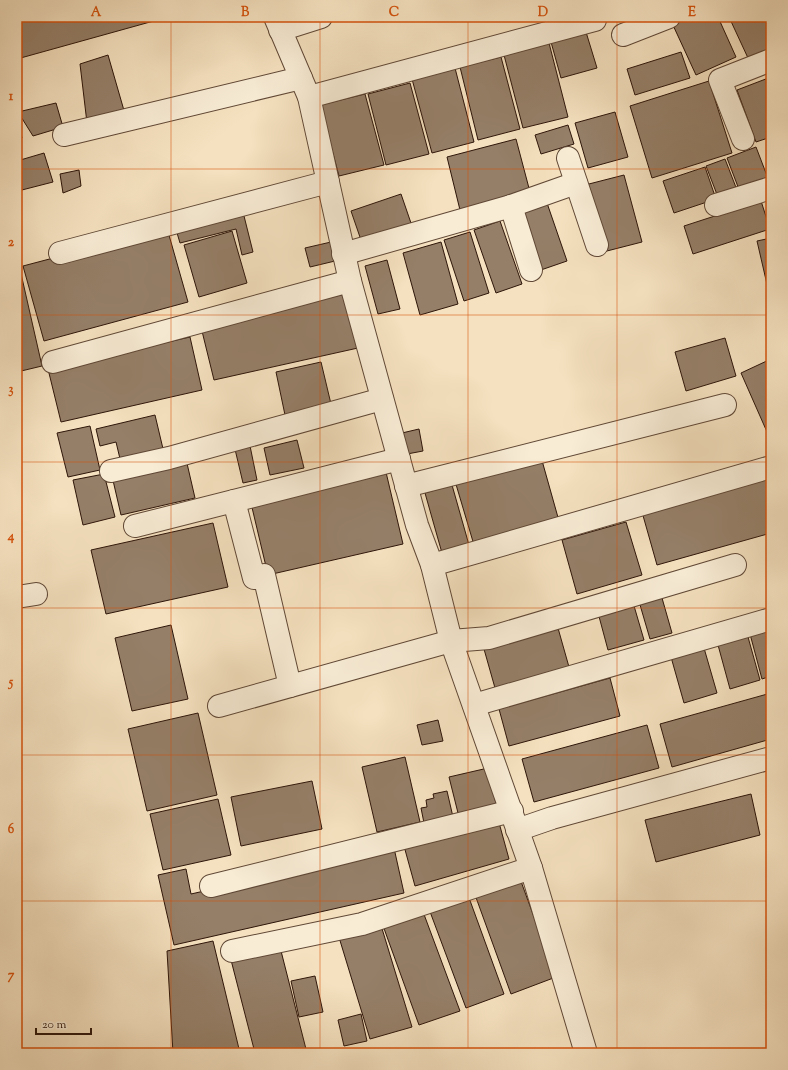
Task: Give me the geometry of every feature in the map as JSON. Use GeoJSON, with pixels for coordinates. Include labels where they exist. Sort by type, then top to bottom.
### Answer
{"type":"FeatureCollection","features":[{"type":"Feature","properties":{"kind":"street"},"geometry":{"type":"LineString","coordinates":[[322,17],[277,24],[305,88],[350,281],[416,525],[432,566],[451,641],[531,868],[586,1053]]}},
{"type":"Feature","properties":{"kind":"street"},"geometry":{"type":"LineString","coordinates":[[623,35],[669,17]]}},
{"type":"Feature","properties":{"kind":"street"},"geometry":{"type":"LineString","coordinates":[[64,135],[305,88],[595,20]]}},
{"type":"Feature","properties":{"kind":"street"},"geometry":{"type":"LineString","coordinates":[[743,139],[720,80],[771,60]]}},
{"type":"Feature","properties":{"kind":"street"},"geometry":{"type":"LineString","coordinates":[[568,158],[597,245]]}},
{"type":"Feature","properties":{"kind":"street"},"geometry":{"type":"LineString","coordinates":[[60,253],[328,182]]}},
{"type":"Feature","properties":{"kind":"street"},"geometry":{"type":"LineString","coordinates":[[344,254],[514,204],[576,182]]}},
{"type":"Feature","properties":{"kind":"street"},"geometry":{"type":"LineString","coordinates":[[716,205],[771,188]]}},
{"type":"Feature","properties":{"kind":"street"},"geometry":{"type":"LineString","coordinates":[[514,204],[530,270]]}},
{"type":"Feature","properties":{"kind":"street"},"geometry":{"type":"LineString","coordinates":[[53,362],[350,281]]}},
{"type":"Feature","properties":{"kind":"street"},"geometry":{"type":"LineString","coordinates":[[111,471],[169,458],[382,399]]}},
{"type":"Feature","properties":{"kind":"street"},"geometry":{"type":"LineString","coordinates":[[406,486],[725,406]]}},
{"type":"Feature","properties":{"kind":"street"},"geometry":{"type":"LineString","coordinates":[[135,526],[399,459]]}},
{"type":"Feature","properties":{"kind":"street"},"geometry":{"type":"LineString","coordinates":[[432,566],[771,467]]}},
{"type":"Feature","properties":{"kind":"street"},"geometry":{"type":"LineString","coordinates":[[234,501],[254,578],[264,575],[290,686]]}},
{"type":"Feature","properties":{"kind":"street"},"geometry":{"type":"LineString","coordinates":[[219,706],[451,641],[489,638],[736,565]]}},
{"type":"Feature","properties":{"kind":"street"},"geometry":{"type":"LineString","coordinates":[[474,705],[771,619]]}},
{"type":"Feature","properties":{"kind":"street"},"geometry":{"type":"LineString","coordinates":[[211,886],[514,820],[552,818],[771,758]]}},
{"type":"Feature","properties":{"kind":"street"},"geometry":{"type":"LineString","coordinates":[[232,951],[362,924],[531,868]]}},
{"type":"Feature","properties":{"kind":"building"},"geometry":{"type":"Polygon","coordinates":[[[17,17],[168,17],[17,59],[17,17]]]}},
{"type":"Feature","properties":{"kind":"building"},"geometry":{"type":"Polygon","coordinates":[[[684,17],[718,17],[736,57],[696,75],[672,23],[684,17]]]}},
{"type":"Feature","properties":{"kind":"building"},"geometry":{"type":"Polygon","coordinates":[[[729,17],[771,17],[771,48],[748,58],[729,17]]]}},
{"type":"Feature","properties":{"kind":"building"},"geometry":{"type":"Polygon","coordinates":[[[586,32],[597,68],[561,78],[551,42],[586,32]]]}},
{"type":"Feature","properties":{"kind":"building"},"geometry":{"type":"Polygon","coordinates":[[[549,43],[568,117],[523,128],[504,55],[549,43]]]}},
{"type":"Feature","properties":{"kind":"building"},"geometry":{"type":"Polygon","coordinates":[[[681,52],[690,78],[635,95],[627,69],[681,52]]]}},
{"type":"Feature","properties":{"kind":"building"},"geometry":{"type":"Polygon","coordinates":[[[108,55],[125,114],[87,123],[80,64],[108,55]]]}},
{"type":"Feature","properties":{"kind":"building"},"geometry":{"type":"Polygon","coordinates":[[[501,57],[520,129],[478,140],[460,67],[501,57]]]}},
{"type":"Feature","properties":{"kind":"building"},"geometry":{"type":"Polygon","coordinates":[[[455,68],[474,142],[432,153],[412,79],[455,68]]]}},
{"type":"Feature","properties":{"kind":"building"},"geometry":{"type":"Polygon","coordinates":[[[771,77],[771,137],[756,142],[737,90],[771,77]]]}},
{"type":"Feature","properties":{"kind":"building"},"geometry":{"type":"Polygon","coordinates":[[[709,81],[732,153],[652,178],[630,106],[709,81]]]}},
{"type":"Feature","properties":{"kind":"building"},"geometry":{"type":"Polygon","coordinates":[[[410,83],[429,154],[386,165],[368,94],[410,83]]]}},
{"type":"Feature","properties":{"kind":"building"},"geometry":{"type":"Polygon","coordinates":[[[365,94],[384,165],[339,176],[320,105],[365,94]]]}},
{"type":"Feature","properties":{"kind":"building"},"geometry":{"type":"Polygon","coordinates":[[[56,103],[63,127],[33,136],[18,112],[56,103]]]}},
{"type":"Feature","properties":{"kind":"building"},"geometry":{"type":"Polygon","coordinates":[[[615,112],[628,157],[588,168],[575,123],[615,112]]]}},
{"type":"Feature","properties":{"kind":"building"},"geometry":{"type":"Polygon","coordinates":[[[17,118],[22,138],[17,142],[17,118]]]}},
{"type":"Feature","properties":{"kind":"building"},"geometry":{"type":"Polygon","coordinates":[[[568,125],[574,144],[541,154],[535,135],[568,125]]]}},
{"type":"Feature","properties":{"kind":"building"},"geometry":{"type":"Polygon","coordinates":[[[516,139],[530,192],[460,210],[447,157],[516,139]]]}},
{"type":"Feature","properties":{"kind":"building"},"geometry":{"type":"Polygon","coordinates":[[[756,147],[769,181],[740,192],[727,158],[756,147]]]}},
{"type":"Feature","properties":{"kind":"building"},"geometry":{"type":"Polygon","coordinates":[[[44,153],[53,182],[18,191],[17,161],[44,153]]]}},
{"type":"Feature","properties":{"kind":"building"},"geometry":{"type":"Polygon","coordinates":[[[725,159],[737,190],[718,197],[706,166],[725,159]]]}},
{"type":"Feature","properties":{"kind":"building"},"geometry":{"type":"Polygon","coordinates":[[[705,167],[716,199],[674,213],[663,181],[705,167]]]}},
{"type":"Feature","properties":{"kind":"building"},"geometry":{"type":"Polygon","coordinates":[[[79,170],[81,186],[63,193],[60,174],[79,170]]]}},
{"type":"Feature","properties":{"kind":"building"},"geometry":{"type":"Polygon","coordinates":[[[624,175],[642,242],[603,252],[585,185],[624,175]]]}},
{"type":"Feature","properties":{"kind":"building"},"geometry":{"type":"Polygon","coordinates":[[[401,194],[412,226],[362,243],[351,211],[401,194]]]}},
{"type":"Feature","properties":{"kind":"building"},"geometry":{"type":"Polygon","coordinates":[[[761,201],[770,229],[693,254],[684,226],[761,201]]]}},
{"type":"Feature","properties":{"kind":"building"},"geometry":{"type":"Polygon","coordinates":[[[547,203],[567,261],[535,272],[516,213],[547,203]]]}},
{"type":"Feature","properties":{"kind":"building"},"geometry":{"type":"Polygon","coordinates":[[[242,208],[253,252],[242,255],[236,229],[180,243],[175,226],[242,208]]]}},
{"type":"Feature","properties":{"kind":"building"},"geometry":{"type":"Polygon","coordinates":[[[500,221],[522,284],[496,293],[474,230],[500,221]]]}},
{"type":"Feature","properties":{"kind":"building"},"geometry":{"type":"Polygon","coordinates":[[[167,228],[188,302],[44,341],[23,266],[167,228]]]}},
{"type":"Feature","properties":{"kind":"building"},"geometry":{"type":"Polygon","coordinates":[[[232,231],[247,283],[199,297],[184,245],[232,231]]]}},
{"type":"Feature","properties":{"kind":"building"},"geometry":{"type":"Polygon","coordinates":[[[470,232],[489,293],[464,301],[444,240],[470,232]]]}},
{"type":"Feature","properties":{"kind":"building"},"geometry":{"type":"Polygon","coordinates":[[[771,238],[771,293],[769,293],[757,241],[771,238]]]}},
{"type":"Feature","properties":{"kind":"building"},"geometry":{"type":"Polygon","coordinates":[[[331,242],[335,261],[310,267],[305,248],[331,242]]]}},
{"type":"Feature","properties":{"kind":"building"},"geometry":{"type":"Polygon","coordinates":[[[441,242],[458,304],[420,315],[403,253],[441,242]]]}},
{"type":"Feature","properties":{"kind":"building"},"geometry":{"type":"Polygon","coordinates":[[[17,256],[42,366],[17,372],[17,256]]]}},
{"type":"Feature","properties":{"kind":"building"},"geometry":{"type":"Polygon","coordinates":[[[387,260],[400,309],[378,314],[365,266],[387,260]]]}},
{"type":"Feature","properties":{"kind":"building"},"geometry":{"type":"Polygon","coordinates":[[[345,294],[358,348],[214,380],[201,327],[345,294]]]}},
{"type":"Feature","properties":{"kind":"building"},"geometry":{"type":"Polygon","coordinates":[[[190,337],[202,390],[61,422],[48,369],[190,337]]]}},
{"type":"Feature","properties":{"kind":"building"},"geometry":{"type":"Polygon","coordinates":[[[725,338],[736,376],[686,391],[675,352],[725,338]]]}},
{"type":"Feature","properties":{"kind":"building"},"geometry":{"type":"Polygon","coordinates":[[[771,359],[771,441],[741,373],[771,359]]]}},
{"type":"Feature","properties":{"kind":"building"},"geometry":{"type":"Polygon","coordinates":[[[321,362],[331,404],[285,415],[276,372],[321,362]]]}},
{"type":"Feature","properties":{"kind":"building"},"geometry":{"type":"Polygon","coordinates":[[[155,415],[164,453],[121,463],[116,442],[100,446],[96,429],[155,415]]]}},
{"type":"Feature","properties":{"kind":"building"},"geometry":{"type":"Polygon","coordinates":[[[90,426],[100,470],[68,477],[57,433],[90,426]]]}},
{"type":"Feature","properties":{"kind":"building"},"geometry":{"type":"Polygon","coordinates":[[[419,429],[423,451],[407,454],[402,433],[419,429]]]}},
{"type":"Feature","properties":{"kind":"building"},"geometry":{"type":"Polygon","coordinates":[[[297,440],[304,468],[270,475],[264,448],[297,440]]]}},
{"type":"Feature","properties":{"kind":"building"},"geometry":{"type":"Polygon","coordinates":[[[249,441],[257,480],[243,483],[234,445],[249,441]]]}},
{"type":"Feature","properties":{"kind":"building"},"geometry":{"type":"Polygon","coordinates":[[[541,457],[559,521],[474,545],[455,481],[541,457]]]}},
{"type":"Feature","properties":{"kind":"building"},"geometry":{"type":"Polygon","coordinates":[[[186,459],[195,498],[121,515],[112,476],[186,459]]]}},
{"type":"Feature","properties":{"kind":"building"},"geometry":{"type":"Polygon","coordinates":[[[385,468],[403,544],[268,575],[250,499],[385,468]]]}},
{"type":"Feature","properties":{"kind":"building"},"geometry":{"type":"Polygon","coordinates":[[[104,474],[115,517],[83,525],[73,480],[104,474]]]}},
{"type":"Feature","properties":{"kind":"building"},"geometry":{"type":"Polygon","coordinates":[[[771,475],[771,533],[657,565],[642,512],[771,475]]]}},
{"type":"Feature","properties":{"kind":"building"},"geometry":{"type":"Polygon","coordinates":[[[452,485],[469,545],[442,553],[425,493],[452,485]]]}},
{"type":"Feature","properties":{"kind":"building"},"geometry":{"type":"Polygon","coordinates":[[[626,522],[642,575],[577,594],[562,540],[626,522]]]}},
{"type":"Feature","properties":{"kind":"building"},"geometry":{"type":"Polygon","coordinates":[[[213,523],[228,587],[106,614],[91,550],[213,523]]]}},
{"type":"Feature","properties":{"kind":"building"},"geometry":{"type":"Polygon","coordinates":[[[660,591],[672,633],[650,639],[638,598],[660,591]]]}},
{"type":"Feature","properties":{"kind":"building"},"geometry":{"type":"Polygon","coordinates":[[[632,599],[644,640],[608,650],[597,609],[632,599]]]}},
{"type":"Feature","properties":{"kind":"building"},"geometry":{"type":"Polygon","coordinates":[[[556,621],[569,667],[495,688],[482,642],[556,621]]]}},
{"type":"Feature","properties":{"kind":"building"},"geometry":{"type":"Polygon","coordinates":[[[171,625],[188,699],[132,711],[115,638],[171,625]]]}},
{"type":"Feature","properties":{"kind":"building"},"geometry":{"type":"Polygon","coordinates":[[[771,629],[771,676],[762,679],[750,634],[771,629]]]}},
{"type":"Feature","properties":{"kind":"building"},"geometry":{"type":"Polygon","coordinates":[[[748,637],[760,680],[730,689],[718,645],[748,637]]]}},
{"type":"Feature","properties":{"kind":"building"},"geometry":{"type":"Polygon","coordinates":[[[704,648],[717,693],[684,703],[671,657],[704,648]]]}},
{"type":"Feature","properties":{"kind":"building"},"geometry":{"type":"Polygon","coordinates":[[[610,678],[620,716],[509,746],[499,709],[610,678]]]}},
{"type":"Feature","properties":{"kind":"building"},"geometry":{"type":"Polygon","coordinates":[[[771,693],[771,739],[672,767],[660,724],[771,693]]]}},
{"type":"Feature","properties":{"kind":"building"},"geometry":{"type":"Polygon","coordinates":[[[198,713],[217,795],[147,811],[128,729],[198,713]]]}},
{"type":"Feature","properties":{"kind":"building"},"geometry":{"type":"Polygon","coordinates":[[[438,720],[443,741],[422,745],[417,725],[438,720]]]}},
{"type":"Feature","properties":{"kind":"building"},"geometry":{"type":"Polygon","coordinates":[[[647,725],[659,768],[534,802],[522,759],[647,725]]]}},
{"type":"Feature","properties":{"kind":"building"},"geometry":{"type":"Polygon","coordinates":[[[405,757],[420,822],[377,832],[362,767],[405,757]]]}},
{"type":"Feature","properties":{"kind":"building"},"geometry":{"type":"Polygon","coordinates":[[[488,768],[497,808],[459,817],[449,777],[488,768]]]}},
{"type":"Feature","properties":{"kind":"building"},"geometry":{"type":"Polygon","coordinates":[[[312,781],[322,829],[241,846],[231,797],[312,781]]]}},
{"type":"Feature","properties":{"kind":"building"},"geometry":{"type":"Polygon","coordinates":[[[447,791],[453,817],[424,823],[421,808],[427,807],[426,800],[434,798],[433,794],[447,791]]]}},
{"type":"Feature","properties":{"kind":"building"},"geometry":{"type":"Polygon","coordinates":[[[751,794],[760,835],[656,862],[645,820],[751,794]]]}},
{"type":"Feature","properties":{"kind":"building"},"geometry":{"type":"Polygon","coordinates":[[[218,799],[231,855],[163,870],[150,814],[218,799]]]}},
{"type":"Feature","properties":{"kind":"building"},"geometry":{"type":"Polygon","coordinates":[[[498,819],[509,859],[415,886],[404,846],[498,819]]]}},
{"type":"Feature","properties":{"kind":"building"},"geometry":{"type":"Polygon","coordinates":[[[394,848],[404,893],[174,945],[158,875],[186,869],[191,894],[394,848]]]}},
{"type":"Feature","properties":{"kind":"building"},"geometry":{"type":"Polygon","coordinates":[[[519,876],[556,977],[511,994],[474,892],[519,876]]]}},
{"type":"Feature","properties":{"kind":"building"},"geometry":{"type":"Polygon","coordinates":[[[468,895],[504,994],[466,1008],[429,909],[468,895]]]}},
{"type":"Feature","properties":{"kind":"building"},"geometry":{"type":"Polygon","coordinates":[[[422,909],[460,1011],[419,1025],[382,923],[422,909]]]}},
{"type":"Feature","properties":{"kind":"building"},"geometry":{"type":"Polygon","coordinates":[[[380,922],[412,1027],[370,1039],[338,934],[380,922]]]}},
{"type":"Feature","properties":{"kind":"building"},"geometry":{"type":"Polygon","coordinates":[[[213,941],[240,1053],[173,1053],[167,951],[213,941]]]}},
{"type":"Feature","properties":{"kind":"building"},"geometry":{"type":"Polygon","coordinates":[[[280,947],[307,1053],[255,1053],[231,960],[280,947]]]}},
{"type":"Feature","properties":{"kind":"building"},"geometry":{"type":"Polygon","coordinates":[[[315,976],[323,1012],[299,1017],[291,981],[315,976]]]}},
{"type":"Feature","properties":{"kind":"building"},"geometry":{"type":"Polygon","coordinates":[[[361,1014],[367,1041],[344,1046],[338,1020],[361,1014]]]}}]}
